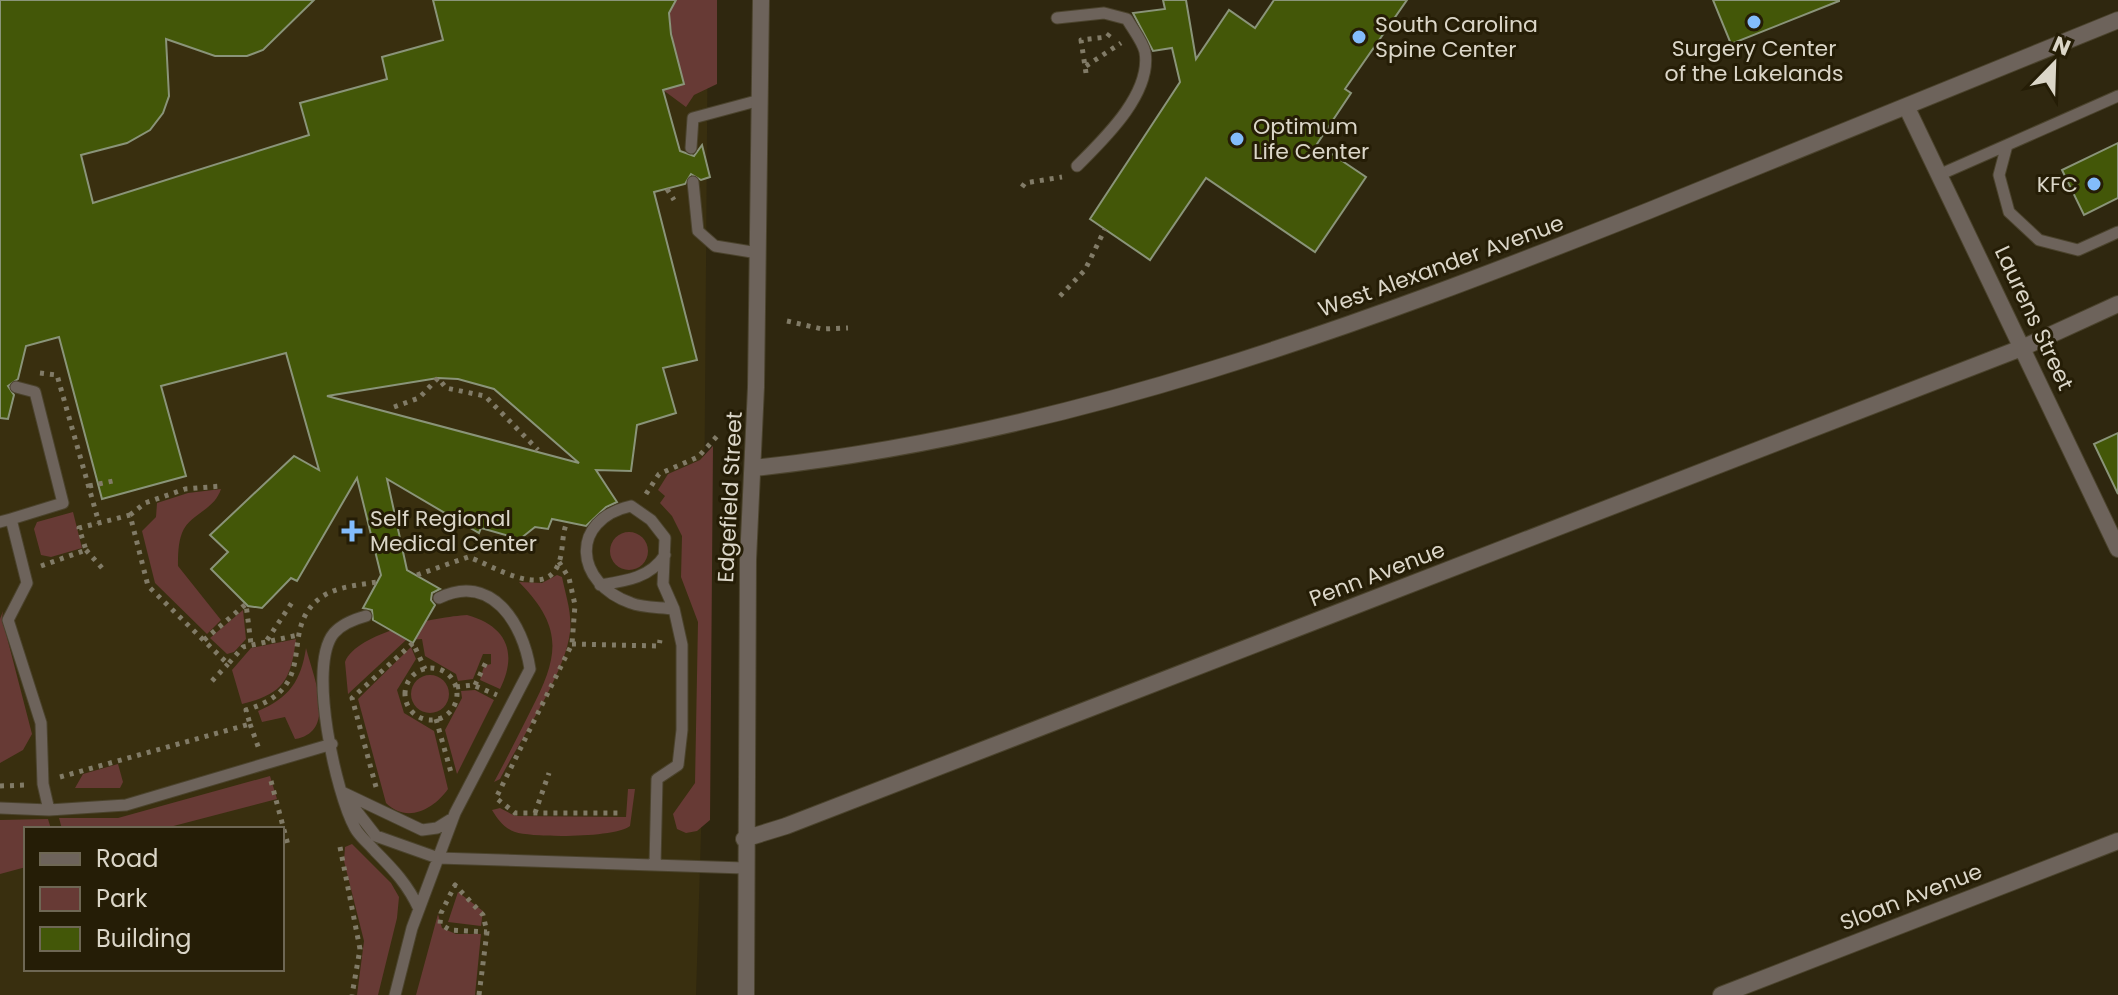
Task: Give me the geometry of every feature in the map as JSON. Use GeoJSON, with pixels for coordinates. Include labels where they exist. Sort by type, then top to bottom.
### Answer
{"type":"FeatureCollection","features":[{"type":"Feature","properties":{"kind":"street","name":"Edgefield Street"},"geometry":{"type":"LineString","coordinates":[[746,995],[744,839],[748,560],[754,468],[761,0]]}},
{"type":"Feature","properties":{"kind":"street","name":"West Alexander Avenue"},"geometry":{"type":"LineString","coordinates":[[754,468],[938,442],[1013,427],[1251,357],[1440,294],[1907,108],[2118,20]]}},
{"type":"Feature","properties":{"kind":"street","name":"Laurens Street"},"geometry":{"type":"LineString","coordinates":[[1907,108],[2118,549]]}},
{"type":"Feature","properties":{"kind":"street","name":"Penn Avenue"},"geometry":{"type":"LineString","coordinates":[[744,839],[830,809],[2024,347],[2118,304]]}},
{"type":"Feature","properties":{"kind":"street","name":"Sloan Avenue"},"geometry":{"type":"LineString","coordinates":[[1721,995],[2118,841]]}},
{"type":"Feature","properties":{"kind":"lane"},"geometry":{"type":"LineString","coordinates":[[1057,18],[1104,13],[1127,19],[1145,52],[1139,86],[1120,122],[1074,170]]}},
{"type":"Feature","properties":{"kind":"lane"},"geometry":{"type":"LineString","coordinates":[[1941,174],[2118,96]]}},
{"type":"Feature","properties":{"kind":"lane"},"geometry":{"type":"LineString","coordinates":[[691,148],[693,118],[760,100]]}},
{"type":"Feature","properties":{"kind":"lane"},"geometry":{"type":"LineString","coordinates":[[2007,145],[1999,175],[2009,212],[2039,240],[2078,250],[2118,232]]}},
{"type":"Feature","properties":{"kind":"lane"},"geometry":{"type":"LineString","coordinates":[[693,182],[698,231],[715,246],[758,253]]}},
{"type":"Feature","properties":{"kind":"lane"},"geometry":{"type":"LineString","coordinates":[[16,387],[35,392],[63,503],[6,520],[27,583],[8,620],[41,723],[43,784],[49,810]]}},
{"type":"Feature","properties":{"kind":"lane"},"geometry":{"type":"LineString","coordinates":[[655,865],[657,779],[678,765],[682,730],[682,645],[663,584],[667,553],[665,538],[651,520],[631,506],[592,528],[586,543],[588,572],[600,585],[631,603],[668,608]]}},
{"type":"Feature","properties":{"kind":"lane"},"geometry":{"type":"LineString","coordinates":[[600,585],[629,581],[648,573],[667,553]]}},
{"type":"Feature","properties":{"kind":"lane"},"geometry":{"type":"LineString","coordinates":[[395,995],[419,909],[453,818],[530,669],[526,645],[512,616],[487,595],[457,589],[439,598]]}},
{"type":"Feature","properties":{"kind":"lane"},"geometry":{"type":"LineString","coordinates":[[366,616],[353,619],[334,633],[325,652],[321,681],[332,744],[341,791],[351,811],[355,829],[407,884],[419,909]]}},
{"type":"Feature","properties":{"kind":"lane"},"geometry":{"type":"LineString","coordinates":[[0,808],[49,810],[126,805],[332,744]]}},
{"type":"Feature","properties":{"kind":"lane"},"geometry":{"type":"LineString","coordinates":[[341,791],[422,830],[437,828],[453,818]]}},
{"type":"Feature","properties":{"kind":"lane"},"geometry":{"type":"LineString","coordinates":[[351,811],[376,836],[438,858],[744,868]]}},
{"type":"Feature","properties":{"kind":"path"},"geometry":{"type":"LineString","coordinates":[[1116,16],[1107,37],[1081,40],[1086,70],[1135,35]]}},
{"type":"Feature","properties":{"kind":"path"},"geometry":{"type":"LineString","coordinates":[[1022,187],[1025,183],[1074,170]]}},
{"type":"Feature","properties":{"kind":"path"},"geometry":{"type":"LineString","coordinates":[[1060,296],[1085,270],[1105,229]]}},
{"type":"Feature","properties":{"kind":"path"},"geometry":{"type":"LineString","coordinates":[[787,321],[822,329],[848,328]]}},
{"type":"Feature","properties":{"kind":"path"},"geometry":{"type":"LineString","coordinates":[[32,372],[57,375],[99,523]]}},
{"type":"Feature","properties":{"kind":"path"},"geometry":{"type":"LineString","coordinates":[[394,407],[419,398],[438,378],[446,388],[485,396],[538,450]]}},
{"type":"Feature","properties":{"kind":"path"},"geometry":{"type":"LineString","coordinates":[[638,493],[647,494],[659,474],[698,457],[719,434]]}},
{"type":"Feature","properties":{"kind":"path"},"geometry":{"type":"LineString","coordinates":[[89,486],[113,481]]}},
{"type":"Feature","properties":{"kind":"path"},"geometry":{"type":"LineString","coordinates":[[102,568],[86,550],[79,528],[130,515],[145,503],[185,489],[221,486]]}},
{"type":"Feature","properties":{"kind":"path"},"geometry":{"type":"LineString","coordinates":[[130,515],[148,586],[228,664]]}},
{"type":"Feature","properties":{"kind":"path"},"geometry":{"type":"LineString","coordinates":[[567,522],[561,535],[559,562],[569,578],[575,605],[572,644],[496,798],[515,813],[623,813]]}},
{"type":"Feature","properties":{"kind":"path"},"geometry":{"type":"LineString","coordinates":[[27,583],[43,563],[86,550]]}},
{"type":"Feature","properties":{"kind":"path"},"geometry":{"type":"LineString","coordinates":[[417,575],[468,557],[530,581],[545,577],[559,562]]}},
{"type":"Feature","properties":{"kind":"path"},"geometry":{"type":"LineString","coordinates":[[43,784],[250,724],[246,710],[267,702],[288,683],[295,670],[301,623],[323,596],[349,586],[377,582]]}},
{"type":"Feature","properties":{"kind":"path"},"geometry":{"type":"LineString","coordinates":[[266,641],[293,601]]}},
{"type":"Feature","properties":{"kind":"path"},"geometry":{"type":"LineString","coordinates":[[204,640],[246,604],[251,644]]}},
{"type":"Feature","properties":{"kind":"path"},"geometry":{"type":"LineString","coordinates":[[572,644],[659,646],[668,608]]}},
{"type":"Feature","properties":{"kind":"path"},"geometry":{"type":"LineString","coordinates":[[212,681],[243,647],[298,635]]}},
{"type":"Feature","properties":{"kind":"path"},"geometry":{"type":"LineString","coordinates":[[376,787],[352,698],[413,643],[425,669]]}},
{"type":"Feature","properties":{"kind":"path"},"geometry":{"type":"LineString","coordinates":[[475,685],[487,660]]}},
{"type":"Feature","properties":{"kind":"path"},"geometry":{"type":"LineString","coordinates":[[425,669],[448,674],[456,687],[451,710],[436,719],[419,717],[407,704],[405,695],[410,678],[425,669]]}},
{"type":"Feature","properties":{"kind":"path"},"geometry":{"type":"LineString","coordinates":[[456,687],[475,685],[511,705]]}},
{"type":"Feature","properties":{"kind":"path"},"geometry":{"type":"LineString","coordinates":[[436,719],[453,779]]}},
{"type":"Feature","properties":{"kind":"path"},"geometry":{"type":"LineString","coordinates":[[535,813],[549,773]]}},
{"type":"Feature","properties":{"kind":"path"},"geometry":{"type":"LineString","coordinates":[[340,847],[360,949],[352,995]]}},
{"type":"Feature","properties":{"kind":"path"},"geometry":{"type":"LineString","coordinates":[[479,995],[487,932],[483,915],[455,885],[441,913],[440,924],[450,930],[487,932]]}},
{"type":"Feature","properties":{"kind":"shaded area","name":"Self Regional Medical Center"},"geometry":{"type":"Polygon","coordinates":[[[0,0],[708,0],[702,801],[696,995],[0,995],[0,0]]]}},
{"type":"Feature","properties":{"kind":"green space"},"geometry":{"type":"Polygon","coordinates":[[[676,0],[717,0],[717,84],[694,95],[686,107],[663,90],[675,53],[669,13],[676,0]]]}},
{"type":"Feature","properties":{"kind":"green space"},"geometry":{"type":"Polygon","coordinates":[[[713,446],[710,820],[697,831],[686,833],[677,829],[673,814],[695,783],[698,622],[681,577],[682,536],[672,516],[660,503],[665,496],[658,490],[668,474],[700,460],[713,446]]]}},
{"type":"Feature","properties":{"kind":"green space"},"geometry":{"type":"Polygon","coordinates":[[[221,489],[213,502],[185,527],[178,550],[178,566],[221,620],[207,634],[155,583],[142,531],[156,517],[157,503],[188,493],[221,489]]]}},
{"type":"Feature","properties":{"kind":"green space"},"geometry":{"type":"Polygon","coordinates":[[[73,512],[82,548],[51,557],[41,555],[34,529],[37,522],[73,512]]]}},
{"type":"Feature","properties":{"kind":"green space"},"geometry":{"type":"Polygon","coordinates":[[[629,532],[643,537],[648,551],[643,565],[629,570],[615,565],[610,551],[615,537],[629,532]]]}},
{"type":"Feature","properties":{"kind":"green space"},"geometry":{"type":"Polygon","coordinates":[[[557,575],[562,577],[569,611],[567,648],[541,707],[500,779],[494,782],[540,691],[551,658],[550,628],[534,598],[519,582],[542,583],[557,575]]]}},
{"type":"Feature","properties":{"kind":"green space"},"geometry":{"type":"Polygon","coordinates":[[[243,610],[246,639],[234,652],[227,654],[210,638],[243,610]]]}},
{"type":"Feature","properties":{"kind":"green space"},"geometry":{"type":"Polygon","coordinates":[[[3,611],[2,618],[32,734],[23,750],[0,763],[0,619],[3,611]]]}},
{"type":"Feature","properties":{"kind":"green space"},"geometry":{"type":"Polygon","coordinates":[[[467,615],[492,626],[505,643],[508,664],[500,689],[480,680],[484,666],[491,664],[491,654],[483,654],[473,679],[458,681],[456,674],[425,656],[422,639],[406,640],[348,694],[345,662],[352,651],[365,642],[399,628],[467,615]]]}},
{"type":"Feature","properties":{"kind":"green space"},"geometry":{"type":"Polygon","coordinates":[[[296,639],[291,665],[283,683],[267,695],[242,704],[232,670],[251,648],[296,639]]]}},
{"type":"Feature","properties":{"kind":"green space"},"geometry":{"type":"Polygon","coordinates":[[[411,647],[416,659],[397,690],[404,713],[434,731],[448,789],[428,808],[411,813],[394,809],[386,803],[358,699],[411,647]]]}},
{"type":"Feature","properties":{"kind":"green space"},"geometry":{"type":"Polygon","coordinates":[[[306,648],[317,687],[319,715],[316,726],[308,734],[295,739],[285,717],[262,722],[258,711],[278,700],[292,687],[301,670],[306,648]]]}},
{"type":"Feature","properties":{"kind":"green space"},"geometry":{"type":"Polygon","coordinates":[[[430,675],[444,680],[449,694],[444,708],[430,713],[416,708],[411,694],[416,680],[430,675]]]}},
{"type":"Feature","properties":{"kind":"green space"},"geometry":{"type":"Polygon","coordinates":[[[475,690],[494,700],[457,774],[445,730],[462,698],[461,691],[475,690]]]}},
{"type":"Feature","properties":{"kind":"green space"},"geometry":{"type":"Polygon","coordinates":[[[118,764],[123,782],[120,788],[75,788],[83,774],[118,764]]]}},
{"type":"Feature","properties":{"kind":"green space"},"geometry":{"type":"Polygon","coordinates":[[[270,776],[277,799],[170,827],[61,827],[59,818],[118,818],[270,776]]]}},
{"type":"Feature","properties":{"kind":"green space"},"geometry":{"type":"Polygon","coordinates":[[[628,789],[635,789],[630,826],[608,833],[574,836],[525,834],[508,828],[492,810],[500,808],[515,816],[626,817],[628,789]]]}},
{"type":"Feature","properties":{"kind":"green space"},"geometry":{"type":"Polygon","coordinates":[[[48,819],[50,827],[24,827],[24,868],[0,874],[0,820],[48,819]]]}},
{"type":"Feature","properties":{"kind":"green space"},"geometry":{"type":"Polygon","coordinates":[[[352,844],[391,883],[399,897],[397,918],[378,995],[357,995],[364,941],[344,861],[345,847],[352,844]]]}},
{"type":"Feature","properties":{"kind":"green space"},"geometry":{"type":"Polygon","coordinates":[[[458,892],[483,911],[481,926],[448,922],[458,892]]]}},
{"type":"Feature","properties":{"kind":"green space"},"geometry":{"type":"Polygon","coordinates":[[[438,914],[442,928],[456,934],[481,934],[475,995],[416,995],[438,914]]]}},
{"type":"Feature","properties":{"kind":"building"},"geometry":{"type":"Polygon","coordinates":[[[0,0],[314,0],[263,50],[247,56],[215,56],[166,39],[169,96],[163,113],[150,130],[127,143],[81,155],[93,203],[309,135],[300,103],[387,79],[382,57],[443,40],[433,0],[676,0],[669,13],[671,34],[684,84],[663,90],[680,151],[694,156],[702,145],[710,177],[701,180],[691,174],[685,184],[654,192],[697,360],[663,368],[676,413],[637,425],[631,471],[596,470],[617,502],[606,507],[586,526],[552,519],[548,529],[535,527],[520,539],[481,528],[479,533],[387,479],[407,570],[440,589],[432,593],[431,600],[435,605],[413,643],[373,620],[372,610],[363,608],[381,575],[357,478],[297,581],[291,578],[262,608],[248,606],[211,569],[228,552],[210,535],[294,456],[319,470],[286,353],[161,386],[186,476],[102,499],[59,337],[26,346],[18,379],[8,386],[14,395],[8,419],[0,418],[0,0]],[[438,378],[327,396],[579,463],[494,389],[458,379],[438,378]]]}},
{"type":"Feature","properties":{"kind":"building","name":"Optimum Life Center"},"geometry":{"type":"Polygon","coordinates":[[[1163,0],[1186,0],[1196,59],[1229,10],[1255,28],[1274,0],[1407,0],[1345,89],[1351,93],[1317,144],[1366,177],[1315,252],[1206,178],[1150,260],[1090,219],[1180,82],[1172,48],[1153,51],[1133,13],[1165,9],[1163,0]]]}},
{"type":"Feature","properties":{"kind":"building","name":"Surgery Center of the Lakelands"},"geometry":{"type":"Polygon","coordinates":[[[1713,0],[1839,0],[1839,1],[1731,44],[1713,0]]]}},
{"type":"Feature","properties":{"kind":"building","name":"KFC"},"geometry":{"type":"Polygon","coordinates":[[[2118,143],[2118,198],[2084,215],[2062,170],[2118,143]]]}},
{"type":"Feature","properties":{"kind":"building"},"geometry":{"type":"Polygon","coordinates":[[[2118,433],[2118,494],[2094,444],[2118,433]]]}},
{"type":"Feature","properties":{"kind":"place","name":"Surgery Center of the Lakelands"},"geometry":{"type":"Point","coordinates":[1754,22]}},
{"type":"Feature","properties":{"kind":"place","name":"South Carolina Spine Center"},"geometry":{"type":"Point","coordinates":[1359,37]}},
{"type":"Feature","properties":{"kind":"place","name":"Optimum Life Center"},"geometry":{"type":"Point","coordinates":[1237,139]}},
{"type":"Feature","properties":{"kind":"place","name":"KFC"},"geometry":{"type":"Point","coordinates":[2094,184]}},
{"type":"Feature","properties":{"kind":"place","name":"Self Regional Medical Center"},"geometry":{"type":"Point","coordinates":[352,531]}}]}
